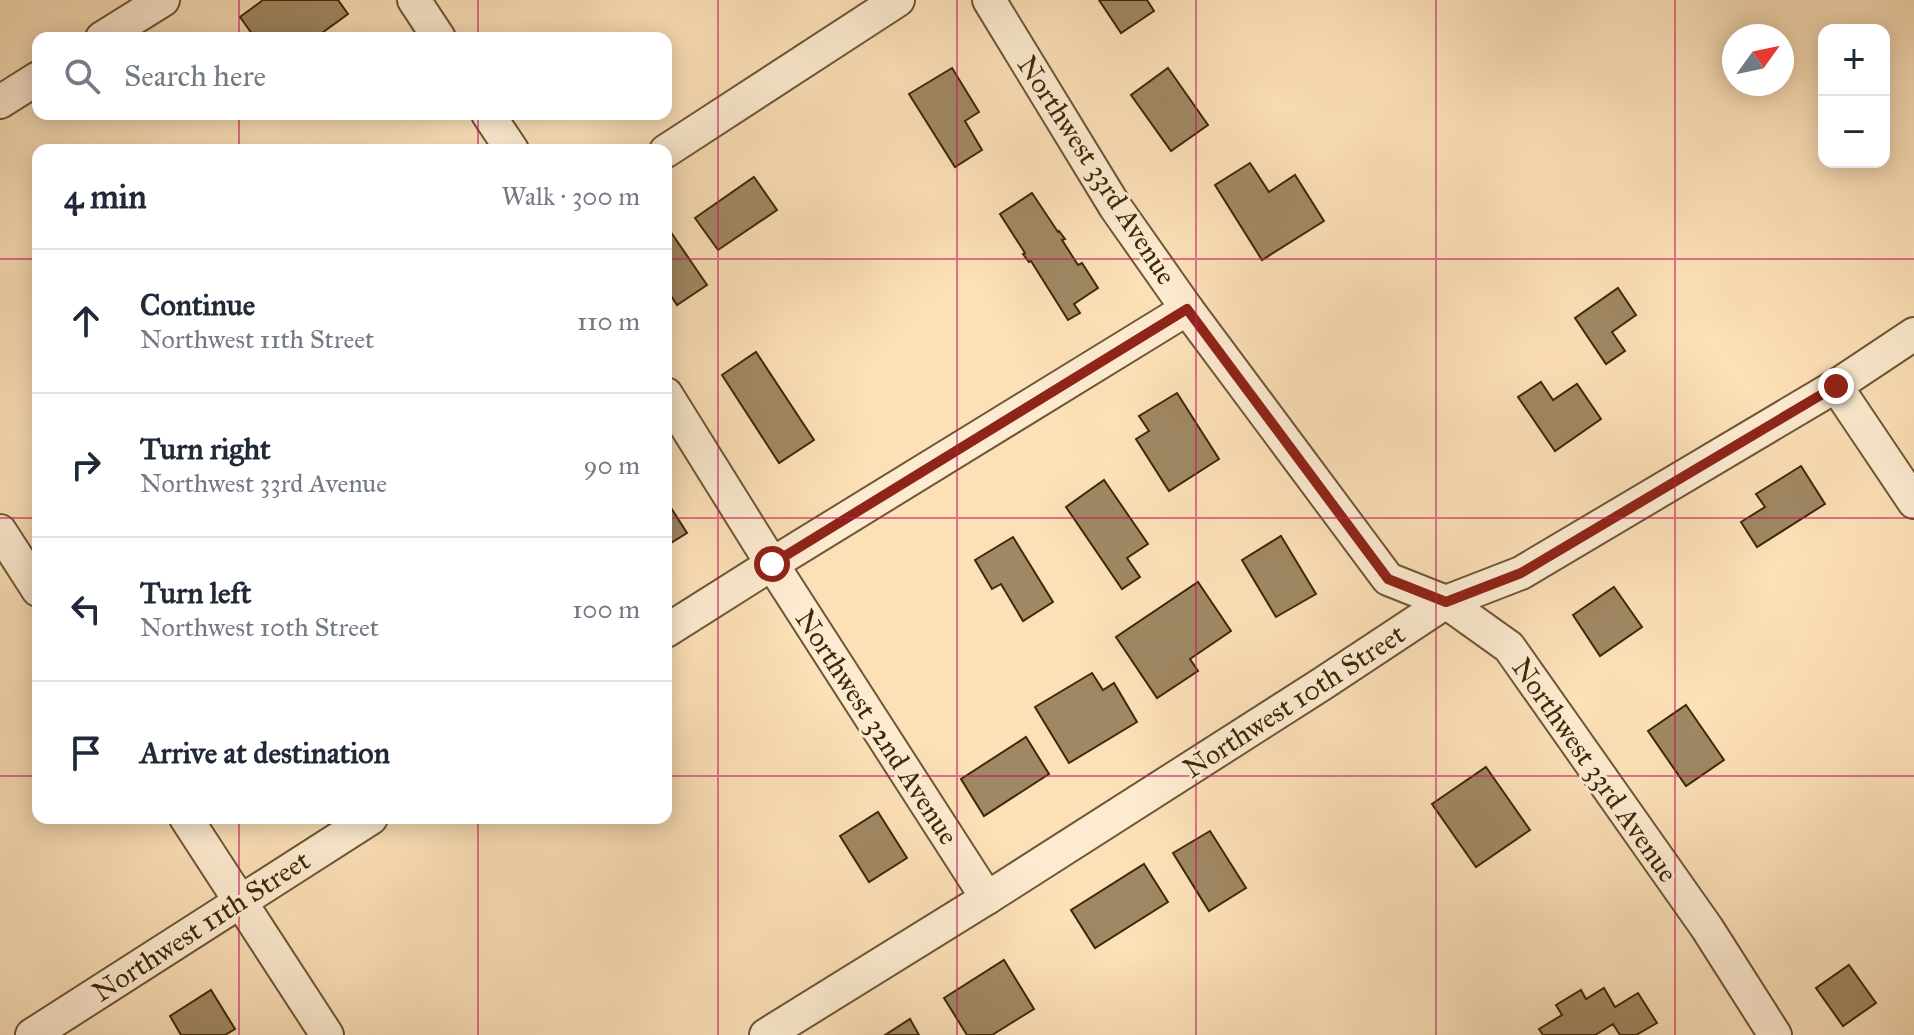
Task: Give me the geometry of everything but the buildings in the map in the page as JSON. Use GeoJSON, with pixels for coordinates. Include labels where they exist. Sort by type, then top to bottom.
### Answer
{"type":"FeatureCollection","features":[{"type":"Feature","properties":{"kind":"street"},"geometry":{"type":"LineString","coordinates":[[112,32],[163,0]]}},
{"type":"Feature","properties":{"kind":"street"},"geometry":{"type":"LineString","coordinates":[[414,0],[435,32]]}},
{"type":"Feature","properties":{"kind":"street"},"geometry":{"type":"LineString","coordinates":[[672,147],[898,0]]}},
{"type":"Feature","properties":{"kind":"street","name":"Northwest 33rd Avenue"},"geometry":{"type":"LineString","coordinates":[[989,0],[1116,208],[1187,309],[1388,579],[1446,602],[1509,647],[1707,928],[1775,1035]]}},
{"type":"Feature","properties":{"kind":"street"},"geometry":{"type":"LineString","coordinates":[[0,102],[32,82]]}},
{"type":"Feature","properties":{"kind":"street"},"geometry":{"type":"LineString","coordinates":[[492,120],[508,144]]}},
{"type":"Feature","properties":{"kind":"street"},"geometry":{"type":"LineString","coordinates":[[672,627],[1187,309]]}},
{"type":"Feature","properties":{"kind":"street","name":"Northwest 10th Street"},"geometry":{"type":"LineString","coordinates":[[766,1035],[987,898],[1446,602],[1521,573],[1836,386],[1914,334]]}},
{"type":"Feature","properties":{"kind":"street"},"geometry":{"type":"LineString","coordinates":[[1836,386],[1914,502]]}},
{"type":"Feature","properties":{"kind":"street","name":"Northwest 32nd Avenue"},"geometry":{"type":"LineString","coordinates":[[672,404],[987,898]]}},
{"type":"Feature","properties":{"kind":"street"},"geometry":{"type":"LineString","coordinates":[[0,531],[32,581]]}},
{"type":"Feature","properties":{"kind":"street"},"geometry":{"type":"LineString","coordinates":[[190,824],[327,1035]]}},
{"type":"Feature","properties":{"kind":"street","name":"Northwest 11th Street"},"geometry":{"type":"LineString","coordinates":[[32,1035],[362,824]]}},
{"type":"Feature","properties":{"kind":"route"},"geometry":{"type":"LineString","coordinates":[[772,564],[1187,309],[1388,579],[1446,602],[1521,573],[1836,386]]}}]}
